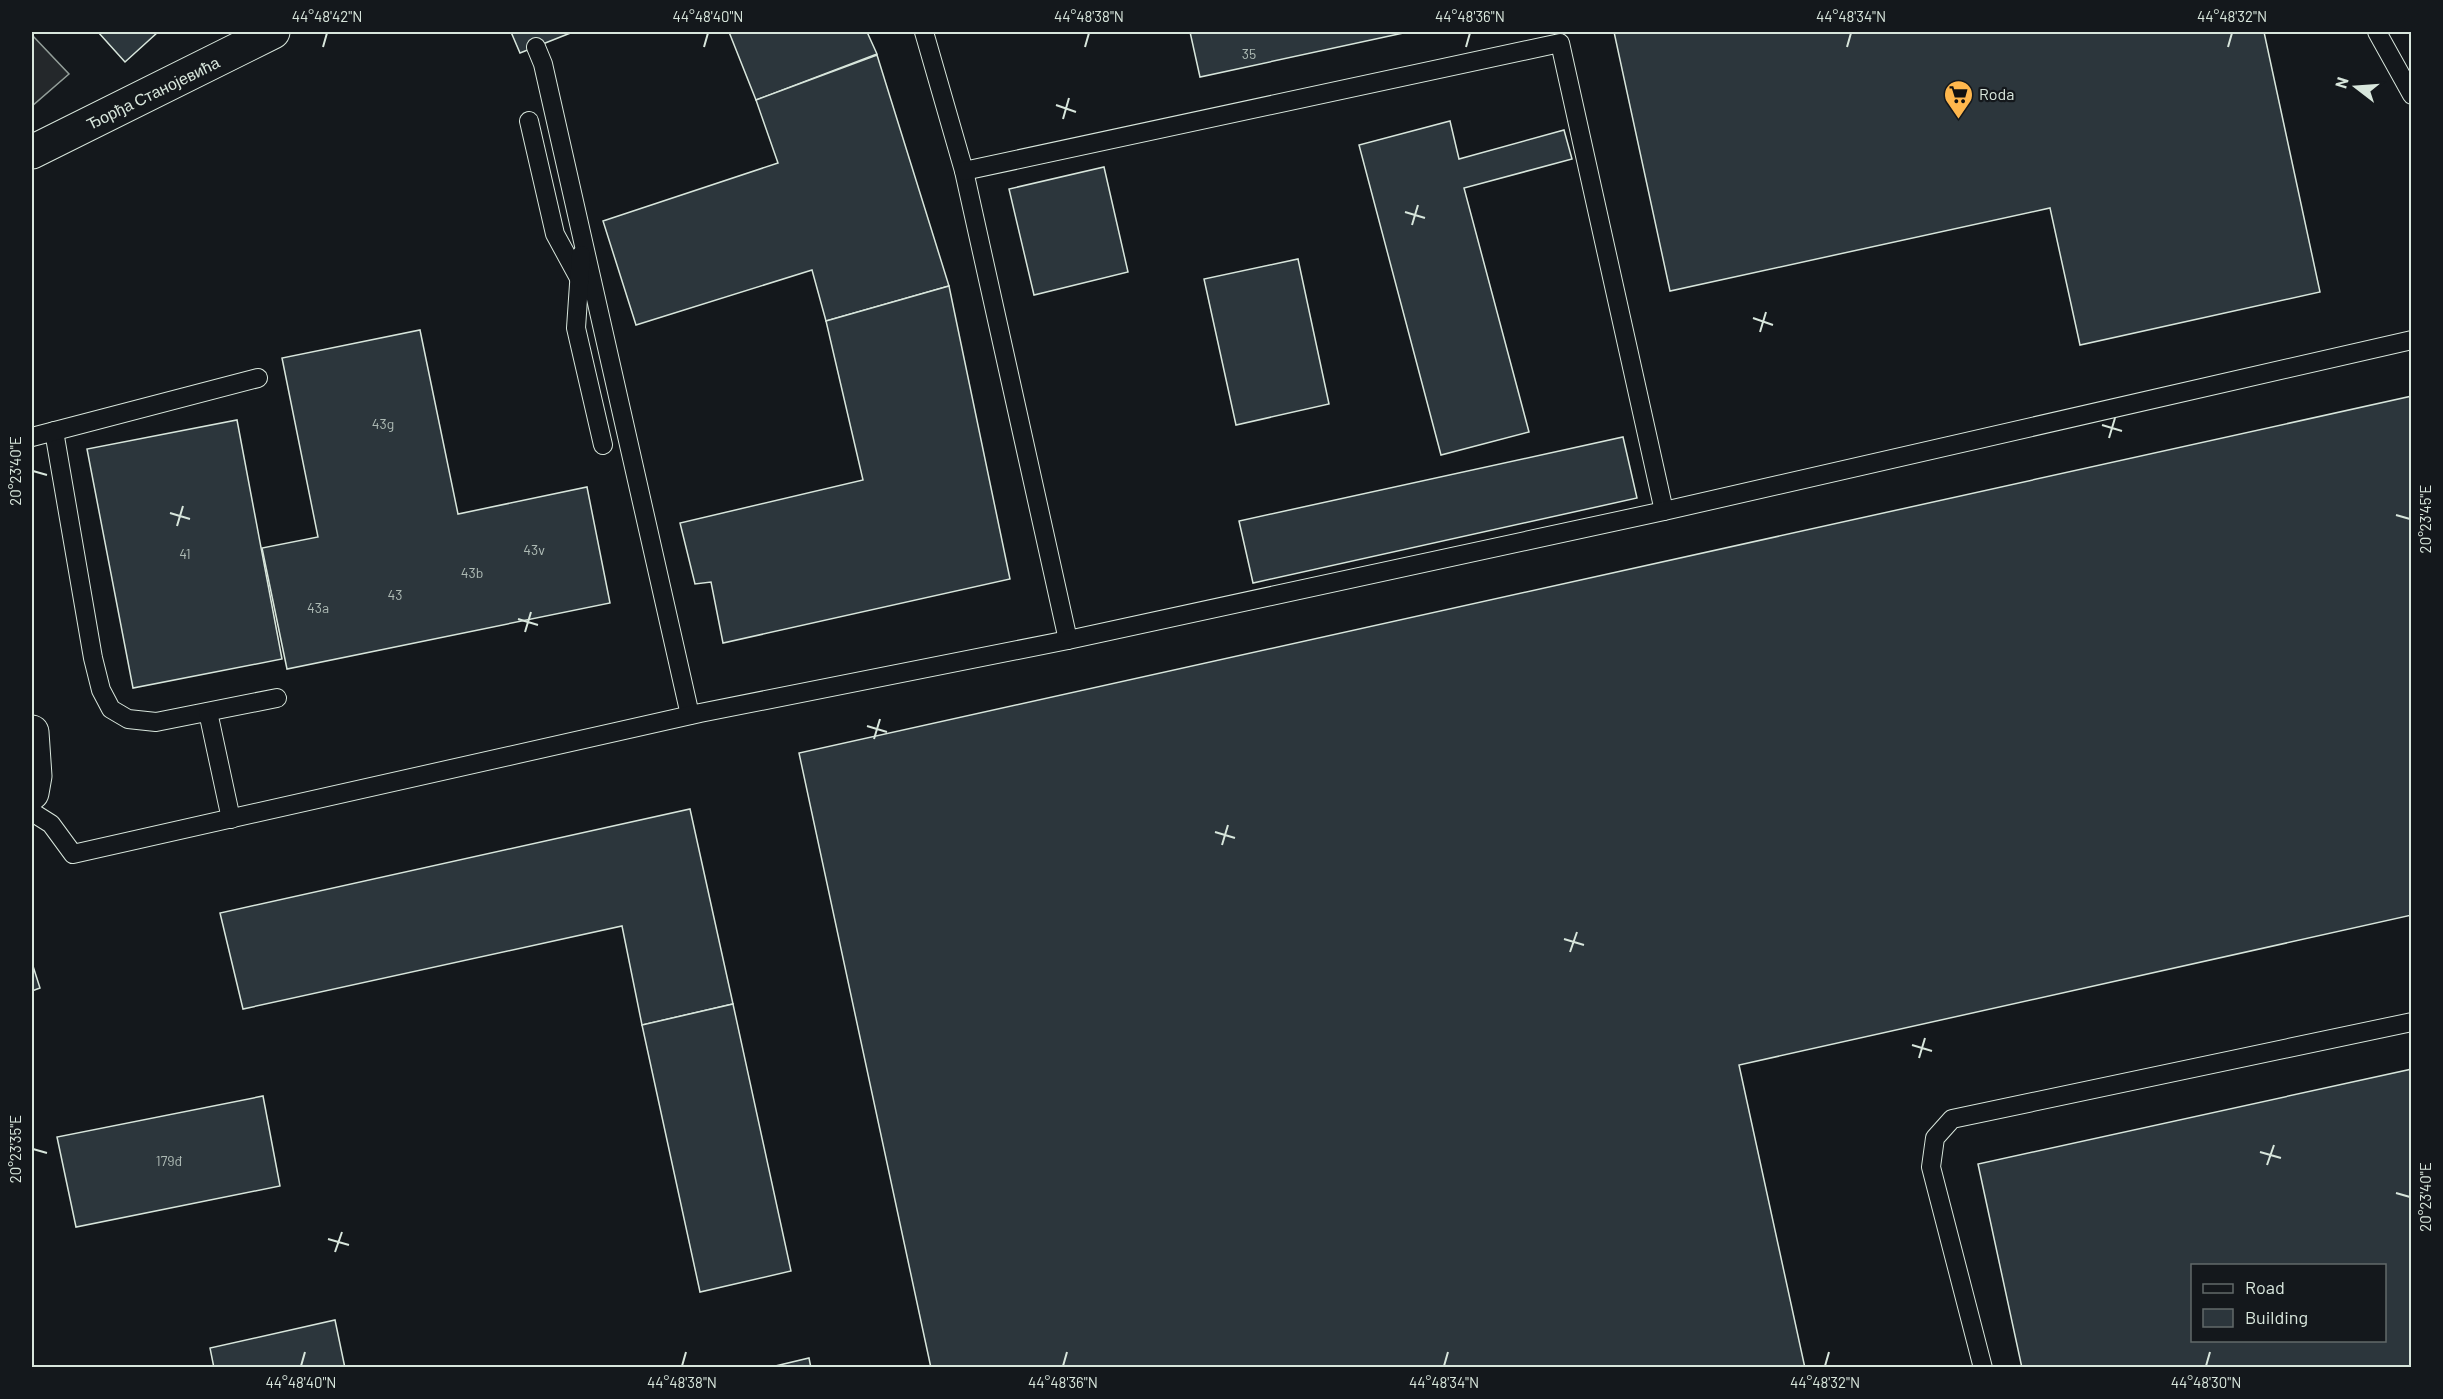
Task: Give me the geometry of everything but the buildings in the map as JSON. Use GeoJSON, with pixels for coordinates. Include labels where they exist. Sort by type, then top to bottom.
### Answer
{"type":"FeatureCollection","features":[{"type":"Feature","properties":{"kind":"street","name":"Ђорђа Станојевића"},"geometry":{"type":"LineString","coordinates":[[32,152],[273,32]]}},
{"type":"Feature","properties":{"kind":"street"},"geometry":{"type":"LineString","coordinates":[[32,732],[35,776],[32,793]]}},
{"type":"Feature","properties":{"kind":"lane"},"geometry":{"type":"LineString","coordinates":[[924,32],[964,171],[1068,640]]}},
{"type":"Feature","properties":{"kind":"lane"},"geometry":{"type":"LineString","coordinates":[[2377,32],[2412,95]]}},
{"type":"Feature","properties":{"kind":"lane"},"geometry":{"type":"LineString","coordinates":[[964,171],[1560,43],[1664,511]]}},
{"type":"Feature","properties":{"kind":"lane"},"geometry":{"type":"LineString","coordinates":[[536,47],[543,64],[690,715]]}},
{"type":"Feature","properties":{"kind":"lane"},"geometry":{"type":"LineString","coordinates":[[529,121],[555,234],[600,315]]}},
{"type":"Feature","properties":{"kind":"lane"},"geometry":{"type":"LineString","coordinates":[[582,237],[576,328],[603,445]]}},
{"type":"Feature","properties":{"kind":"lane"},"geometry":{"type":"LineString","coordinates":[[32,812],[51,824],[73,854],[690,715],[1068,640],[1664,511],[2412,340]]}},
{"type":"Feature","properties":{"kind":"lane"},"geometry":{"type":"LineString","coordinates":[[32,437],[258,378]]}},
{"type":"Feature","properties":{"kind":"lane"},"geometry":{"type":"LineString","coordinates":[[54,431],[93,658],[101,690],[111,709],[128,719],[156,722],[277,698]]}},
{"type":"Feature","properties":{"kind":"lane"},"geometry":{"type":"LineString","coordinates":[[208,712],[231,819]]}},
{"type":"Feature","properties":{"kind":"lane"},"geometry":{"type":"LineString","coordinates":[[1983,1368],[1931,1167],[1935,1138],[1952,1119],[2412,1022]]}},
{"type":"Feature","properties":{"kind":"shaded area"},"geometry":{"type":"Polygon","coordinates":[[[32,35],[69,74],[32,106],[32,35]]]}},
{"type":"Feature","properties":{"kind":"place","name":"Roda"},"geometry":{"type":"Point","coordinates":[1958,120]}}]}
